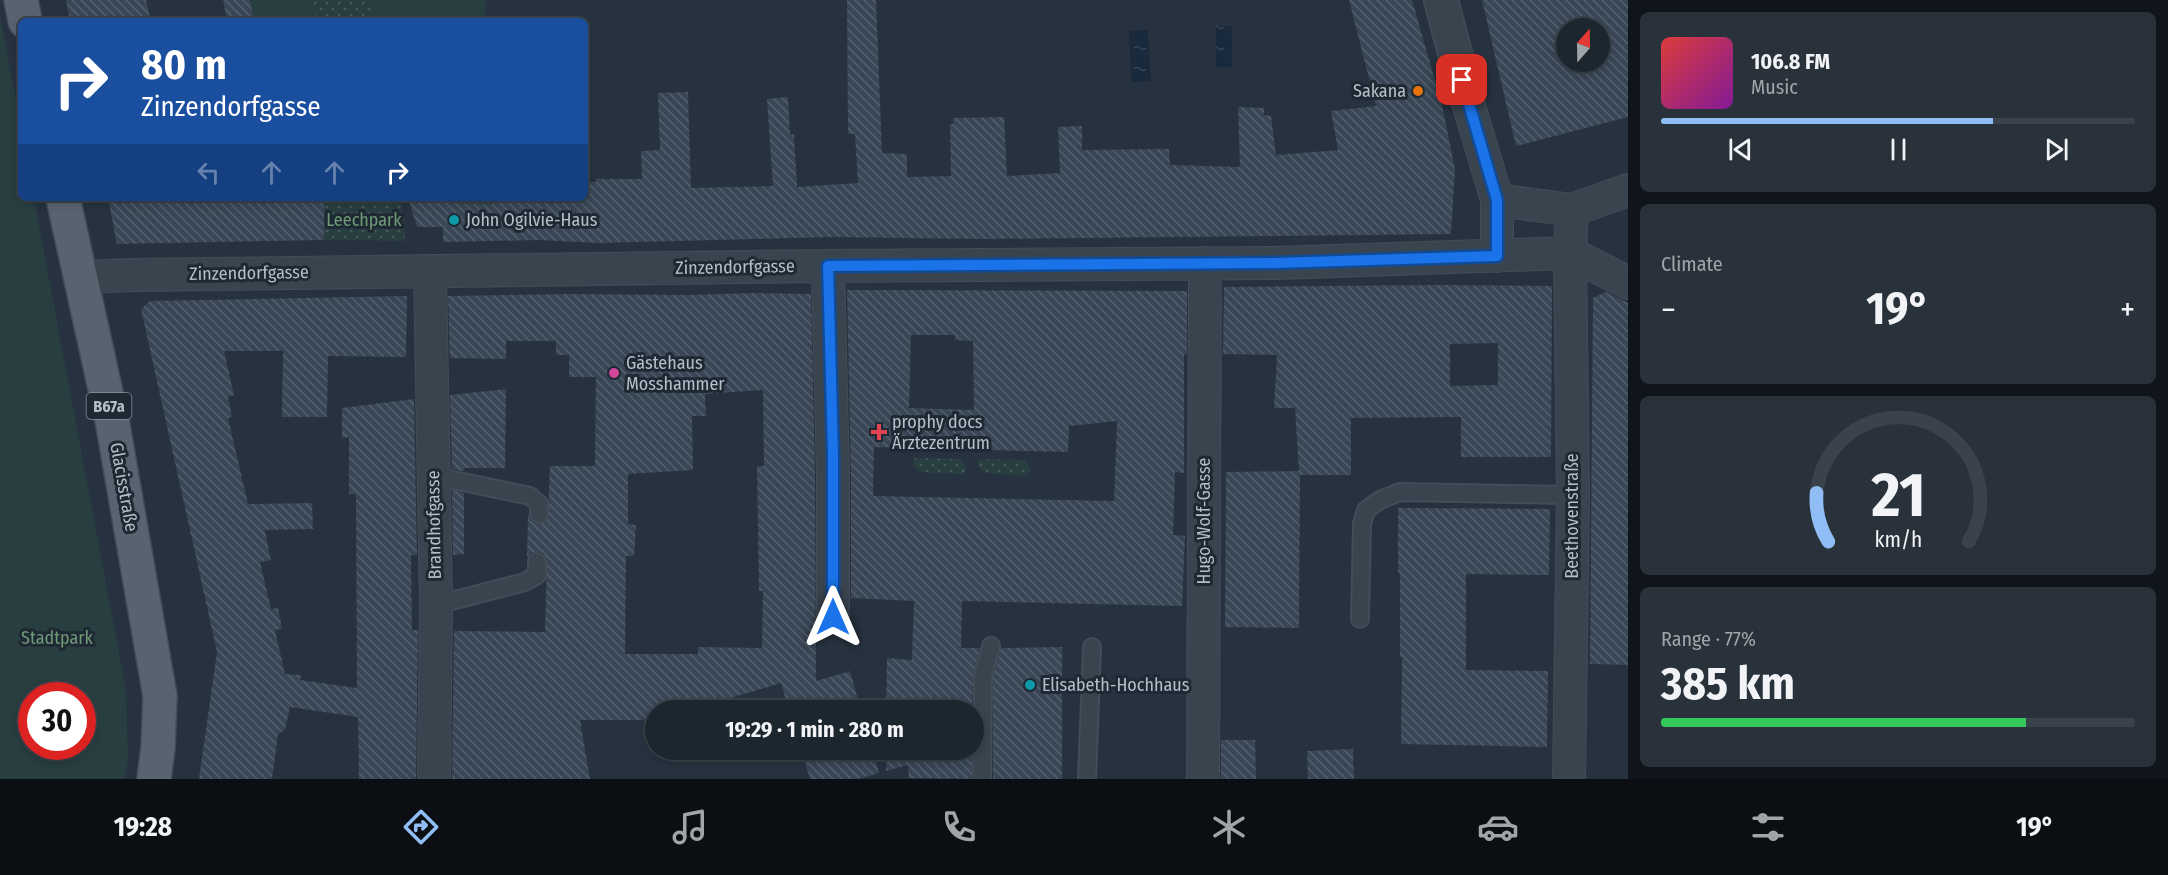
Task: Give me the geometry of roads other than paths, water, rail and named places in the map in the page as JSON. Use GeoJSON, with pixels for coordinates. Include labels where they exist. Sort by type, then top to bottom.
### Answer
{"type":"FeatureCollection","features":[{"type":"Feature","properties":{"kind":"main road"},"geometry":{"type":"LineString","coordinates":[[21,0],[24,18]]}},
{"type":"Feature","properties":{"kind":"main road","name":"Glacisstraße"},"geometry":{"type":"LineString","coordinates":[[64,201],[112,420],[160,696],[154,779]]}},
{"type":"Feature","properties":{"kind":"street"},"geometry":{"type":"LineString","coordinates":[[1441,0],[1497,200],[1497,256]]}},
{"type":"Feature","properties":{"kind":"street"},"geometry":{"type":"LineString","coordinates":[[1497,200],[1572,210],[1628,190]]}},
{"type":"Feature","properties":{"kind":"street","name":"Beethovenstraße"},"geometry":{"type":"LineString","coordinates":[[1569,779],[1573,495],[1570,253],[1572,210]]}},
{"type":"Feature","properties":{"kind":"street"},"geometry":{"type":"LineString","coordinates":[[1570,253],[1628,283]]}},
{"type":"Feature","properties":{"kind":"street","name":"Zinzendorfgasse"},"geometry":{"type":"LineString","coordinates":[[80,277],[828,266],[1276,263],[1570,253]]}},
{"type":"Feature","properties":{"kind":"street","name":"Hugo-Wolf-Gasse"},"geometry":{"type":"LineString","coordinates":[[1203,779],[1205,263]]}},
{"type":"Feature","properties":{"kind":"street"},"geometry":{"type":"LineString","coordinates":[[828,266],[833,454],[833,617]]}},
{"type":"Feature","properties":{"kind":"street","name":"Brandhofgasse"},"geometry":{"type":"LineString","coordinates":[[430,271],[436,605],[434,779]]}},
{"type":"Feature","properties":{"kind":"lane"},"geometry":{"type":"LineString","coordinates":[[434,476],[530,496],[539,504],[539,514]]}},
{"type":"Feature","properties":{"kind":"lane"},"geometry":{"type":"LineString","coordinates":[[1360,619],[1362,524],[1366,510],[1380,500],[1400,492],[1573,495]]}},
{"type":"Feature","properties":{"kind":"lane"},"geometry":{"type":"LineString","coordinates":[[436,605],[525,582],[537,575],[537,561]]}},
{"type":"Feature","properties":{"kind":"lane"},"geometry":{"type":"LineString","coordinates":[[982,779],[983,676],[992,646]]}},
{"type":"Feature","properties":{"kind":"lane"},"geometry":{"type":"LineString","coordinates":[[1087,779],[1092,647]]}},
{"type":"Feature","properties":{"kind":"water"},"geometry":{"type":"Polygon","coordinates":[[[1216,26],[1232,26],[1232,67],[1216,68],[1216,26]]]}},
{"type":"Feature","properties":{"kind":"water"},"geometry":{"type":"Polygon","coordinates":[[[1148,30],[1151,81],[1131,82],[1129,31],[1148,30]]]}},
{"type":"Feature","properties":{"kind":"place","name":"Sakana"},"geometry":{"type":"Point","coordinates":[1418,91]}},
{"type":"Feature","properties":{"kind":"place","name":"John Ogilvie-Haus"},"geometry":{"type":"Point","coordinates":[454,220]}},
{"type":"Feature","properties":{"kind":"place","name":"Gästehaus Mosshammer"},"geometry":{"type":"Point","coordinates":[614,373]}},
{"type":"Feature","properties":{"kind":"place","name":"prophy docs Ärztezentrum"},"geometry":{"type":"Point","coordinates":[879,432]}},
{"type":"Feature","properties":{"kind":"place","name":"Elisabeth-Hochhaus"},"geometry":{"type":"Point","coordinates":[1030,685]}},
{"type":"Feature","properties":{"kind":"park label","name":"Leechpark"},"geometry":{"type":"Point","coordinates":[364,220]}},
{"type":"Feature","properties":{"kind":"park label","name":"Stadtpark"},"geometry":{"type":"Point","coordinates":[57,638]}}]}
